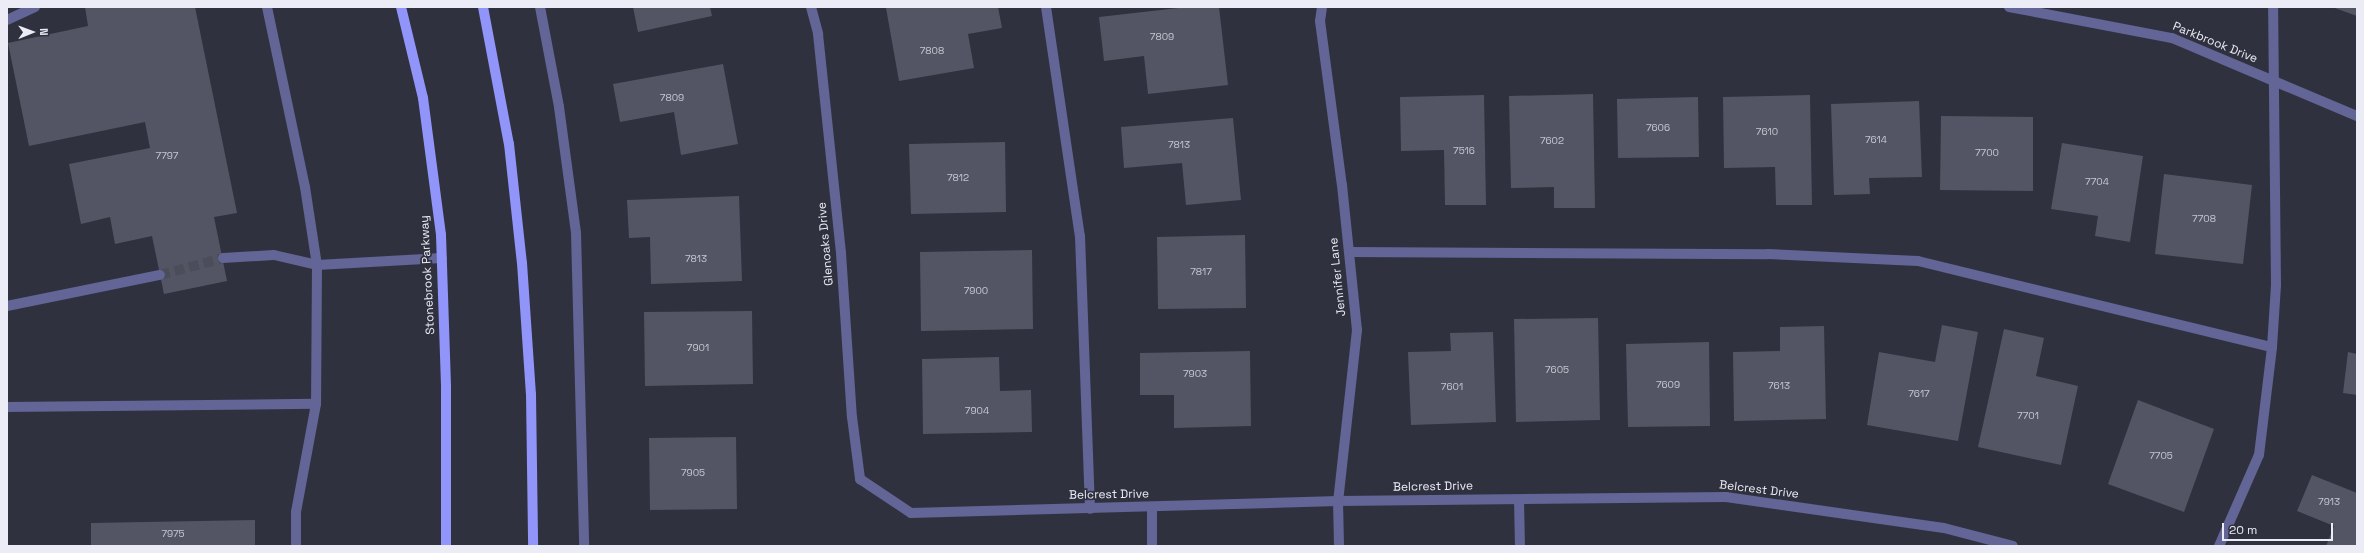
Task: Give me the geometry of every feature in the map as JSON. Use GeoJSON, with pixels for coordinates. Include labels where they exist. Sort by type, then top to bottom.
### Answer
{"type":"FeatureCollection","features":[{"type":"Feature","properties":{"kind":"main road","name":"Stonebrook Parkway"},"geometry":{"type":"LineString","coordinates":[[401,7],[423,98],[441,235],[446,386],[446,546]]}},
{"type":"Feature","properties":{"kind":"main road"},"geometry":{"type":"LineString","coordinates":[[483,7],[509,144],[522,263],[531,394],[532,546]]}},
{"type":"Feature","properties":{"kind":"street"},"geometry":{"type":"LineString","coordinates":[[7,20],[36,7]]}},
{"type":"Feature","properties":{"kind":"street"},"geometry":{"type":"LineString","coordinates":[[267,7],[306,187],[317,266],[316,404],[296,512],[296,546]]}},
{"type":"Feature","properties":{"kind":"street"},"geometry":{"type":"LineString","coordinates":[[540,7],[559,107],[576,233],[584,546]]}},
{"type":"Feature","properties":{"kind":"street","name":"Glenoaks Drive"},"geometry":{"type":"LineString","coordinates":[[811,7],[818,34],[841,253],[852,417],[860,479]]}},
{"type":"Feature","properties":{"kind":"street"},"geometry":{"type":"LineString","coordinates":[[1046,7],[1080,236],[1090,509]]}},
{"type":"Feature","properties":{"kind":"street","name":"Jennifer Lane"},"geometry":{"type":"LineString","coordinates":[[1322,7],[1320,21],[1349,252],[1357,330],[1338,501],[1339,546]]}},
{"type":"Feature","properties":{"kind":"street","name":"Parkbrook Drive"},"geometry":{"type":"LineString","coordinates":[[2009,7],[2172,38],[2357,116]]}},
{"type":"Feature","properties":{"kind":"street"},"geometry":{"type":"LineString","coordinates":[[2219,546],[2259,455],[2272,346],[2276,286],[2273,7]]}},
{"type":"Feature","properties":{"kind":"street"},"geometry":{"type":"LineString","coordinates":[[1349,252],[1768,254],[1918,261],[2272,346]]}},
{"type":"Feature","properties":{"kind":"street"},"geometry":{"type":"LineString","coordinates":[[223,258],[274,255],[317,266],[442,258]]}},
{"type":"Feature","properties":{"kind":"street"},"geometry":{"type":"LineString","coordinates":[[7,306],[160,275]]}},
{"type":"Feature","properties":{"kind":"street"},"geometry":{"type":"LineString","coordinates":[[7,407],[316,404]]}},
{"type":"Feature","properties":{"kind":"street","name":"Belcrest Drive"},"geometry":{"type":"LineString","coordinates":[[860,479],[911,513],[1338,501],[1726,497],[1944,528],[2013,546]]}},
{"type":"Feature","properties":{"kind":"street"},"geometry":{"type":"LineString","coordinates":[[1519,500],[1520,546]]}},
{"type":"Feature","properties":{"kind":"street"},"geometry":{"type":"LineString","coordinates":[[1152,507],[1152,546]]}},
{"type":"Feature","properties":{"kind":"building"},"geometry":{"type":"Polygon","coordinates":[[[85,7],[195,7],[237,213],[214,217],[227,281],[164,294],[152,236],[115,244],[110,217],[81,224],[69,164],[150,148],[145,122],[29,146],[8,43],[88,26],[85,7]]]}},
{"type":"Feature","properties":{"kind":"building"},"geometry":{"type":"Polygon","coordinates":[[[633,7],[710,7],[712,16],[638,32],[633,7]]]}},
{"type":"Feature","properties":{"kind":"building"},"geometry":{"type":"Polygon","coordinates":[[[998,7],[1002,28],[968,34],[974,68],[899,81],[886,8],[998,7]]]}},
{"type":"Feature","properties":{"kind":"building"},"geometry":{"type":"Polygon","coordinates":[[[1187,7],[1219,7],[1228,85],[1148,94],[1144,56],[1104,61],[1099,17],[1187,7]]]}},
{"type":"Feature","properties":{"kind":"building"},"geometry":{"type":"Polygon","coordinates":[[[2332,7],[2357,7],[2357,16],[2332,7]]]}},
{"type":"Feature","properties":{"kind":"building"},"geometry":{"type":"Polygon","coordinates":[[[723,64],[738,144],[681,155],[674,112],[620,122],[613,84],[723,64]]]}},
{"type":"Feature","properties":{"kind":"building"},"geometry":{"type":"Polygon","coordinates":[[[1593,94],[1595,208],[1554,208],[1554,187],[1511,188],[1509,96],[1593,94]]]}},
{"type":"Feature","properties":{"kind":"building"},"geometry":{"type":"Polygon","coordinates":[[[1484,95],[1486,205],[1445,205],[1444,150],[1401,151],[1400,97],[1484,95]]]}},
{"type":"Feature","properties":{"kind":"building"},"geometry":{"type":"Polygon","coordinates":[[[1810,95],[1812,205],[1776,205],[1775,167],[1724,168],[1723,97],[1810,95]]]}},
{"type":"Feature","properties":{"kind":"building"},"geometry":{"type":"Polygon","coordinates":[[[1698,97],[1699,157],[1618,158],[1617,99],[1698,97]]]}},
{"type":"Feature","properties":{"kind":"building"},"geometry":{"type":"Polygon","coordinates":[[[1919,101],[1922,177],[1869,178],[1870,194],[1834,195],[1831,104],[1919,101]]]}},
{"type":"Feature","properties":{"kind":"building"},"geometry":{"type":"Polygon","coordinates":[[[1941,116],[2033,117],[2033,191],[1940,190],[1941,116]]]}},
{"type":"Feature","properties":{"kind":"building"},"geometry":{"type":"Polygon","coordinates":[[[1233,118],[1241,200],[1186,205],[1182,163],[1124,168],[1121,127],[1233,118]]]}},
{"type":"Feature","properties":{"kind":"building"},"geometry":{"type":"Polygon","coordinates":[[[1005,142],[1006,212],[911,214],[909,144],[1005,142]]]}},
{"type":"Feature","properties":{"kind":"building"},"geometry":{"type":"Polygon","coordinates":[[[2062,143],[2143,156],[2130,242],[2095,236],[2098,216],[2051,209],[2062,143]]]}},
{"type":"Feature","properties":{"kind":"building"},"geometry":{"type":"Polygon","coordinates":[[[2164,174],[2252,185],[2243,264],[2155,254],[2164,174]]]}},
{"type":"Feature","properties":{"kind":"building"},"geometry":{"type":"Polygon","coordinates":[[[739,196],[742,281],[651,284],[650,237],[629,238],[627,200],[739,196]]]}},
{"type":"Feature","properties":{"kind":"building"},"geometry":{"type":"Polygon","coordinates":[[[1245,235],[1246,308],[1158,309],[1157,237],[1245,235]]]}},
{"type":"Feature","properties":{"kind":"building"},"geometry":{"type":"Polygon","coordinates":[[[1032,250],[1033,329],[921,331],[920,252],[1032,250]]]}},
{"type":"Feature","properties":{"kind":"building"},"geometry":{"type":"Polygon","coordinates":[[[752,311],[753,384],[645,386],[644,312],[752,311]]]}},
{"type":"Feature","properties":{"kind":"building"},"geometry":{"type":"Polygon","coordinates":[[[1598,318],[1600,420],[1516,422],[1514,319],[1598,318]]]}},
{"type":"Feature","properties":{"kind":"building"},"geometry":{"type":"Polygon","coordinates":[[[1942,325],[1978,332],[1958,441],[1867,425],[1879,352],[1935,362],[1942,325]]]}},
{"type":"Feature","properties":{"kind":"building"},"geometry":{"type":"Polygon","coordinates":[[[1824,326],[1826,419],[1734,421],[1733,352],[1780,351],[1780,327],[1824,326]]]}},
{"type":"Feature","properties":{"kind":"building"},"geometry":{"type":"Polygon","coordinates":[[[2004,329],[2044,338],[2036,376],[2078,386],[2061,465],[1978,447],[2004,329]]]}},
{"type":"Feature","properties":{"kind":"building"},"geometry":{"type":"Polygon","coordinates":[[[1493,332],[1496,422],[1411,425],[1408,352],[1451,351],[1450,333],[1493,332]]]}},
{"type":"Feature","properties":{"kind":"building"},"geometry":{"type":"Polygon","coordinates":[[[1709,342],[1710,426],[1628,427],[1626,344],[1709,342]]]}},
{"type":"Feature","properties":{"kind":"building"},"geometry":{"type":"Polygon","coordinates":[[[1250,351],[1251,426],[1174,428],[1174,395],[1140,395],[1140,353],[1250,351]]]}},
{"type":"Feature","properties":{"kind":"building"},"geometry":{"type":"Polygon","coordinates":[[[2348,352],[2357,354],[2357,395],[2343,393],[2348,352]]]}},
{"type":"Feature","properties":{"kind":"building"},"geometry":{"type":"Polygon","coordinates":[[[999,357],[1000,391],[1031,390],[1032,432],[923,434],[922,359],[999,357]]]}},
{"type":"Feature","properties":{"kind":"building"},"geometry":{"type":"Polygon","coordinates":[[[2138,400],[2214,429],[2184,512],[2108,484],[2138,400]]]}},
{"type":"Feature","properties":{"kind":"building"},"geometry":{"type":"Polygon","coordinates":[[[736,437],[737,509],[650,510],[649,438],[736,437]]]}},
{"type":"Feature","properties":{"kind":"building"},"geometry":{"type":"Polygon","coordinates":[[[2312,475],[2357,493],[2357,546],[2326,546],[2334,526],[2297,511],[2312,475]]]}},
{"type":"Feature","properties":{"kind":"building"},"geometry":{"type":"Polygon","coordinates":[[[255,520],[255,546],[91,546],[91,523],[255,520]]]}},
{"type":"Feature","properties":{"kind":"tunnel"},"geometry":{"type":"LineString","coordinates":[[160,275],[223,258]]}}]}
